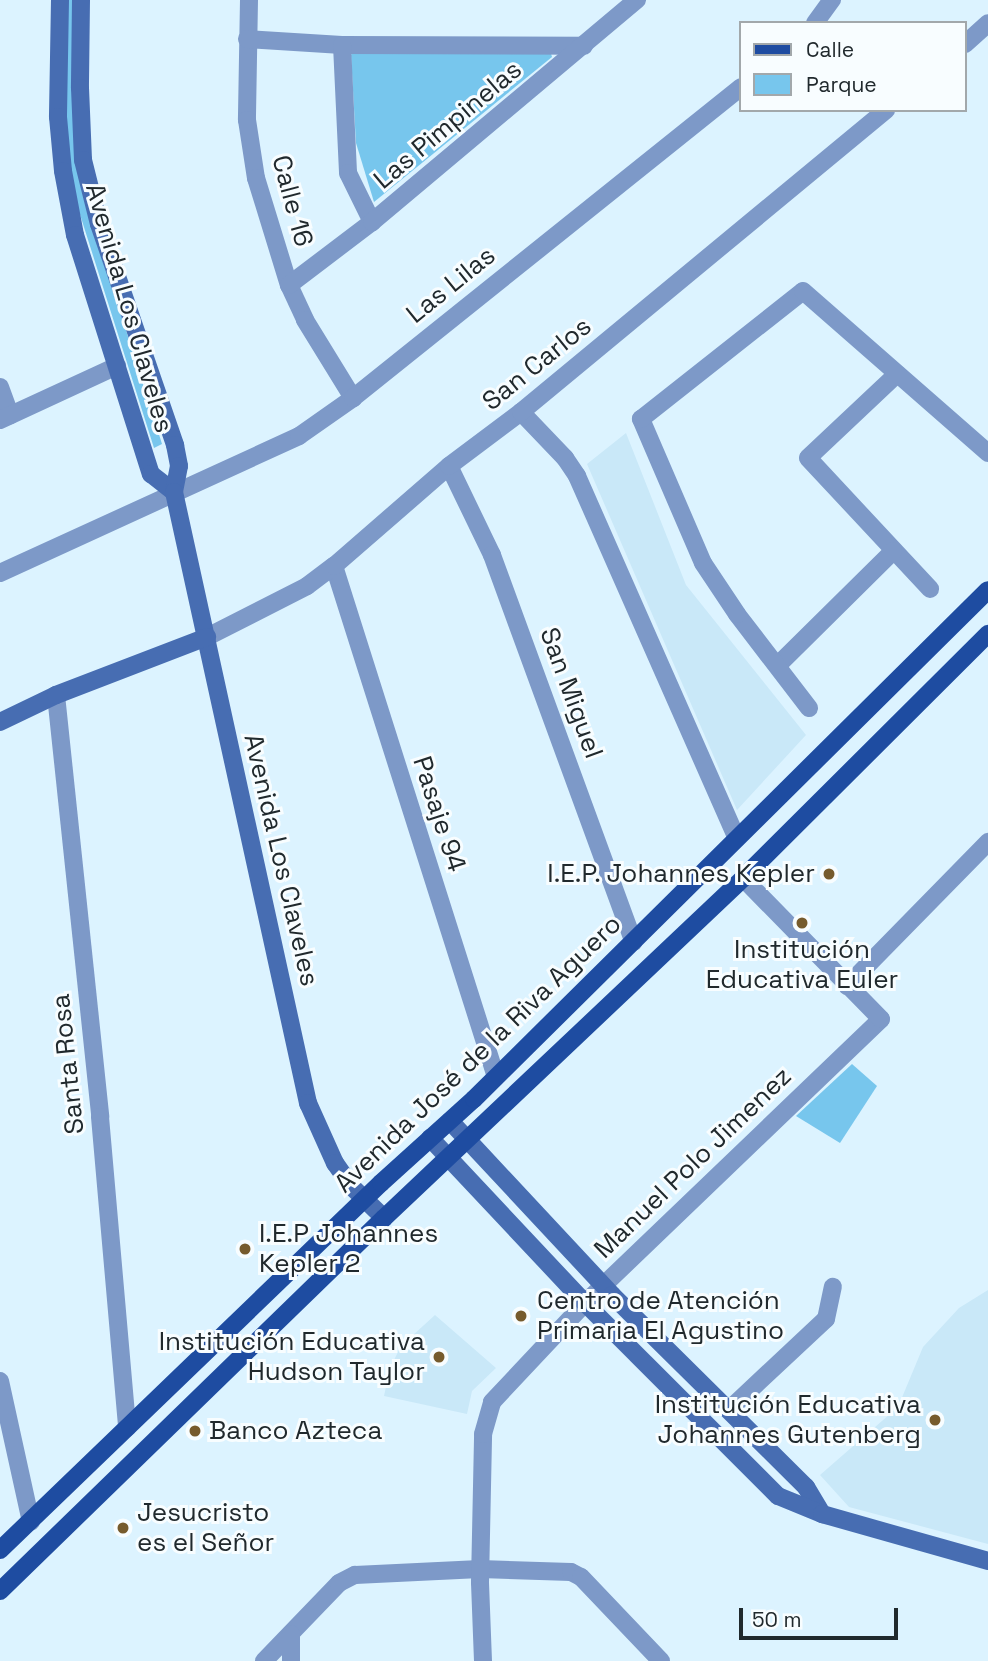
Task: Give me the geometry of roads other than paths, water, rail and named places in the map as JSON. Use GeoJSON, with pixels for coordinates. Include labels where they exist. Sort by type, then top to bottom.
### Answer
{"type":"FeatureCollection","features":[{"type":"Feature","properties":{"kind":"main road","name":"Avenida José de la Riva Aguero"},"geometry":{"type":"LineString","coordinates":[[0,1550],[366,1198],[496,1077],[988,590]]}},
{"type":"Feature","properties":{"kind":"main road","name":"Avenida José de la Riva Aguero"},"geometry":{"type":"LineString","coordinates":[[0,1591],[448,1156],[743,878],[988,634]]}},
{"type":"Feature","properties":{"kind":"main road"},"geometry":{"type":"LineString","coordinates":[[558,1016],[576,1035]]}},
{"type":"Feature","properties":{"kind":"street","name":"Avenida Los Claveles"},"geometry":{"type":"LineString","coordinates":[[60,0],[58,117],[63,171],[75,235],[151,474],[174,492]]}},
{"type":"Feature","properties":{"kind":"street","name":"Avenida Los Claveles"},"geometry":{"type":"LineString","coordinates":[[81,0],[83,160],[99,224],[175,445],[179,466],[174,492],[308,1104],[335,1163],[351,1186],[384,1218]]}},
{"type":"Feature","properties":{"kind":"street","name":"Calle 16"},"geometry":{"type":"LineString","coordinates":[[249,0],[247,120],[256,178],[289,285],[305,320],[352,398]]}},
{"type":"Feature","properties":{"kind":"street","name":"Las Pimpinelas"},"geometry":{"type":"LineString","coordinates":[[289,285],[372,222],[637,0]]}},
{"type":"Feature","properties":{"kind":"street"},"geometry":{"type":"LineString","coordinates":[[967,42],[988,23]]}},
{"type":"Feature","properties":{"kind":"street"},"geometry":{"type":"LineString","coordinates":[[247,39],[342,45],[584,46]]}},
{"type":"Feature","properties":{"kind":"street"},"geometry":{"type":"LineString","coordinates":[[342,45],[348,173],[372,222]]}},
{"type":"Feature","properties":{"kind":"street","name":"Las Lilas"},"geometry":{"type":"LineString","coordinates":[[0,573],[299,436],[352,398],[740,88]]}},
{"type":"Feature","properties":{"kind":"street","name":"San Carlos"},"geometry":{"type":"LineString","coordinates":[[207,637],[307,586],[334,566],[449,466],[521,412],[884,112]]}},
{"type":"Feature","properties":{"kind":"street"},"geometry":{"type":"LineString","coordinates":[[809,708],[778,664],[737,614],[703,563],[640,419],[803,292],[988,453]]}},
{"type":"Feature","properties":{"kind":"street"},"geometry":{"type":"LineString","coordinates":[[0,387],[5,418],[117,366]]}},
{"type":"Feature","properties":{"kind":"street"},"geometry":{"type":"LineString","coordinates":[[897,374],[808,457],[930,589]]}},
{"type":"Feature","properties":{"kind":"street"},"geometry":{"type":"LineString","coordinates":[[521,412],[565,458],[577,476],[737,838]]}},
{"type":"Feature","properties":{"kind":"street","name":"San Miguel"},"geometry":{"type":"LineString","coordinates":[[449,466],[492,555],[634,942]]}},
{"type":"Feature","properties":{"kind":"street"},"geometry":{"type":"LineString","coordinates":[[778,664],[893,551]]}},
{"type":"Feature","properties":{"kind":"street","name":"Pasaje 94"},"geometry":{"type":"LineString","coordinates":[[334,566],[496,1077]]}},
{"type":"Feature","properties":{"kind":"street"},"geometry":{"type":"LineString","coordinates":[[0,722],[56,695],[207,637]]}},
{"type":"Feature","properties":{"kind":"street","name":"Santa Rosa"},"geometry":{"type":"LineString","coordinates":[[56,695],[100,1117],[127,1428]]}},
{"type":"Feature","properties":{"kind":"street"},"geometry":{"type":"LineString","coordinates":[[743,878],[847,986],[988,842]]}},
{"type":"Feature","properties":{"kind":"street","name":"Manuel Polo Jimenez"},"geometry":{"type":"LineString","coordinates":[[483,1661],[480,1569],[483,1434],[488,1411],[498,1394],[585,1303],[881,1019],[847,986]]}},
{"type":"Feature","properties":{"kind":"street"},"geometry":{"type":"LineString","coordinates":[[450,1121],[603,1286],[731,1407],[806,1487],[822,1514]]}},
{"type":"Feature","properties":{"kind":"street"},"geometry":{"type":"LineString","coordinates":[[430,1138],[585,1303],[778,1496],[822,1514],[988,1561]]}},
{"type":"Feature","properties":{"kind":"street"},"geometry":{"type":"LineString","coordinates":[[709,1427],[826,1319],[833,1287]]}},
{"type":"Feature","properties":{"kind":"street"},"geometry":{"type":"LineString","coordinates":[[0,1381],[31,1522]]}},
{"type":"Feature","properties":{"kind":"street"},"geometry":{"type":"LineString","coordinates":[[264,1661],[339,1583],[355,1574],[480,1569],[571,1572],[581,1577],[662,1661]]}},
{"type":"Feature","properties":{"kind":"street"},"geometry":{"type":"LineString","coordinates":[[291,1634],[291,1661]]}},
{"type":"Feature","properties":{"kind":"place","name":"I.E.P. Johannes Kepler"},"geometry":{"type":"Point","coordinates":[829,874]}},
{"type":"Feature","properties":{"kind":"place","name":"Institución Educativa Euler"},"geometry":{"type":"Point","coordinates":[802,923]}},
{"type":"Feature","properties":{"kind":"place","name":"I.E.P Johannes Kepler 2"},"geometry":{"type":"Point","coordinates":[245,1249]}},
{"type":"Feature","properties":{"kind":"place","name":"Centro de Atención Primaria El Agustino"},"geometry":{"type":"Point","coordinates":[521,1316]}},
{"type":"Feature","properties":{"kind":"place","name":"Institución Educativa Hudson Taylor"},"geometry":{"type":"Point","coordinates":[439,1357]}},
{"type":"Feature","properties":{"kind":"place","name":"Institución Educativa Johannes Gutenberg"},"geometry":{"type":"Point","coordinates":[935,1420]}},
{"type":"Feature","properties":{"kind":"place","name":"Banco Azteca"},"geometry":{"type":"Point","coordinates":[195,1431]}},
{"type":"Feature","properties":{"kind":"place","name":"Jesucristo es el Señor"},"geometry":{"type":"Point","coordinates":[123,1528]}}]}
